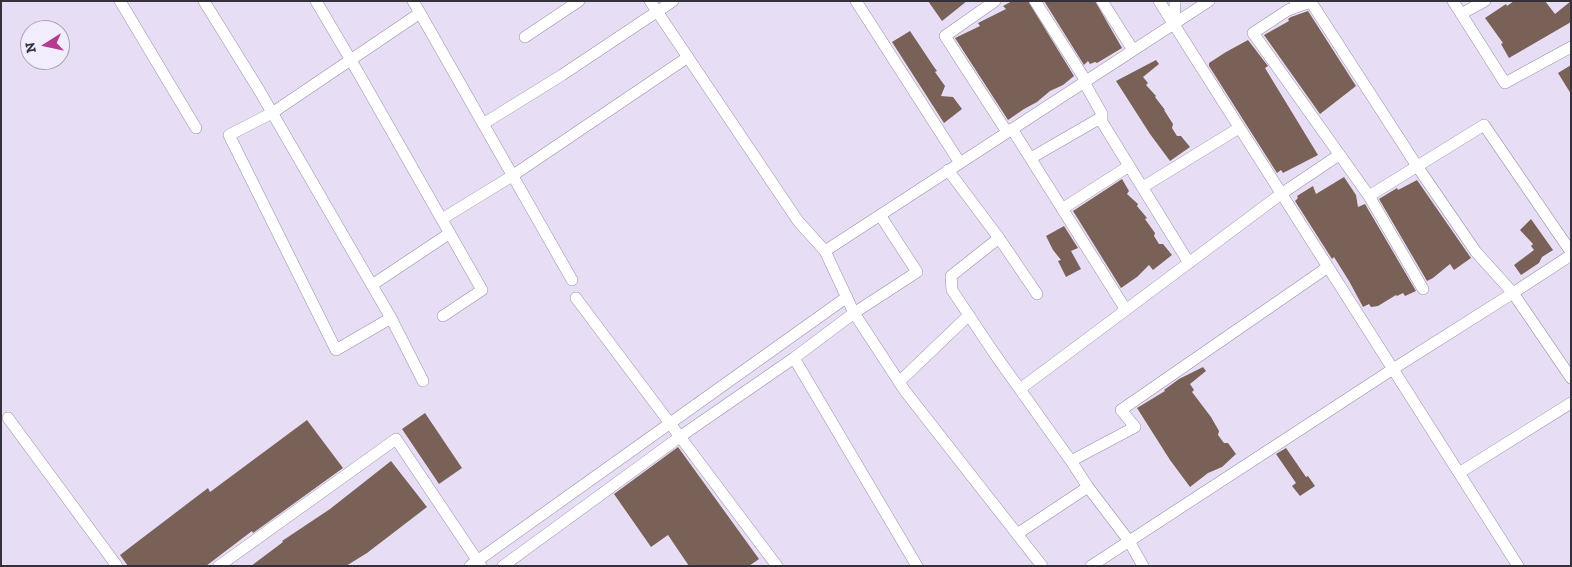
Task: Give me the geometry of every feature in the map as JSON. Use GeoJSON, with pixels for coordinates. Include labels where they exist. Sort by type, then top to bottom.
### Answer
{"type":"FeatureCollection","features":[{"type":"Feature","properties":{"kind":"street"},"geometry":{"type":"LineString","coordinates":[[120,1],[196,128]]}},
{"type":"Feature","properties":{"kind":"street"},"geometry":{"type":"LineString","coordinates":[[204,1],[272,113],[372,285],[423,381]]}},
{"type":"Feature","properties":{"kind":"street"},"geometry":{"type":"LineString","coordinates":[[316,1],[482,290],[443,316]]}},
{"type":"Feature","properties":{"kind":"street"},"geometry":{"type":"LineString","coordinates":[[413,1],[572,280]]}},
{"type":"Feature","properties":{"kind":"street"},"geometry":{"type":"LineString","coordinates":[[525,37],[579,1]]}},
{"type":"Feature","properties":{"kind":"street"},"geometry":{"type":"LineString","coordinates":[[650,1],[798,221],[825,251],[854,312],[899,382],[1042,566]]}},
{"type":"Feature","properties":{"kind":"street"},"geometry":{"type":"LineString","coordinates":[[483,124],[562,75],[673,1]]}},
{"type":"Feature","properties":{"kind":"street"},"geometry":{"type":"LineString","coordinates":[[856,1],[960,163]]}},
{"type":"Feature","properties":{"kind":"street"},"geometry":{"type":"LineString","coordinates":[[995,1],[945,36],[1031,158],[1126,310]]}},
{"type":"Feature","properties":{"kind":"street"},"geometry":{"type":"LineString","coordinates":[[1035,1],[1086,81],[1102,117],[1102,122],[1189,263]]}},
{"type":"Feature","properties":{"kind":"street"},"geometry":{"type":"LineString","coordinates":[[1102,1],[1133,50]]}},
{"type":"Feature","properties":{"kind":"street"},"geometry":{"type":"LineString","coordinates":[[1159,1],[1518,566]]}},
{"type":"Feature","properties":{"kind":"street"},"geometry":{"type":"LineString","coordinates":[[1174,24],[1176,1]]}},
{"type":"Feature","properties":{"kind":"street"},"geometry":{"type":"LineString","coordinates":[[825,251],[1209,1]]}},
{"type":"Feature","properties":{"kind":"street"},"geometry":{"type":"LineString","coordinates":[[1452,1],[1505,83],[1571,47]]}},
{"type":"Feature","properties":{"kind":"street"},"geometry":{"type":"LineString","coordinates":[[1461,14],[1485,1]]}},
{"type":"Feature","properties":{"kind":"street"},"geometry":{"type":"LineString","coordinates":[[1423,289],[1369,196],[1253,34],[1297,4],[1311,2],[1416,166],[1476,252],[1513,293],[1571,378]]}},
{"type":"Feature","properties":{"kind":"street"},"geometry":{"type":"LineString","coordinates":[[391,318],[336,350],[229,135],[272,113],[420,13]]}},
{"type":"Feature","properties":{"kind":"street"},"geometry":{"type":"LineString","coordinates":[[442,219],[512,176],[688,57]]}},
{"type":"Feature","properties":{"kind":"street"},"geometry":{"type":"LineString","coordinates":[[1031,158],[1102,117]]}},
{"type":"Feature","properties":{"kind":"street"},"geometry":{"type":"LineString","coordinates":[[1092,566],[1571,254],[1484,125],[1369,196]]}},
{"type":"Feature","properties":{"kind":"street"},"geometry":{"type":"LineString","coordinates":[[1143,187],[1240,128]]}},
{"type":"Feature","properties":{"kind":"street"},"geometry":{"type":"LineString","coordinates":[[1020,389],[1282,194],[1339,155]]}},
{"type":"Feature","properties":{"kind":"street"},"geometry":{"type":"LineString","coordinates":[[1062,209],[1129,166]]}},
{"type":"Feature","properties":{"kind":"street"},"geometry":{"type":"LineString","coordinates":[[948,170],[999,238],[1037,294]]}},
{"type":"Feature","properties":{"kind":"street"},"geometry":{"type":"LineString","coordinates":[[503,566],[681,436],[794,358],[854,312],[917,272],[880,215]]}},
{"type":"Feature","properties":{"kind":"street"},"geometry":{"type":"LineString","coordinates":[[372,285],[450,233]]}},
{"type":"Feature","properties":{"kind":"street"},"geometry":{"type":"LineString","coordinates":[[999,238],[951,276],[952,290],[1088,487],[1129,541],[1143,566]]}},
{"type":"Feature","properties":{"kind":"street"},"geometry":{"type":"LineString","coordinates":[[1071,461],[1135,426],[1121,410],[1328,267]]}},
{"type":"Feature","properties":{"kind":"street"},"geometry":{"type":"LineString","coordinates":[[219,566],[396,439],[476,564],[670,422],[847,297]]}},
{"type":"Feature","properties":{"kind":"street"},"geometry":{"type":"LineString","coordinates":[[576,298],[777,566]]}},
{"type":"Feature","properties":{"kind":"street"},"geometry":{"type":"LineString","coordinates":[[899,382],[969,315]]}},
{"type":"Feature","properties":{"kind":"street"},"geometry":{"type":"LineString","coordinates":[[794,358],[917,566]]}},
{"type":"Feature","properties":{"kind":"street"},"geometry":{"type":"LineString","coordinates":[[1459,473],[1571,403]]}},
{"type":"Feature","properties":{"kind":"street"},"geometry":{"type":"LineString","coordinates":[[8,418],[118,566]]}},
{"type":"Feature","properties":{"kind":"street"},"geometry":{"type":"LineString","coordinates":[[1017,534],[1088,487]]}},
{"type":"Feature","properties":{"kind":"building"},"geometry":{"type":"Polygon","coordinates":[[[928,1],[967,1],[942,21],[928,1]]]}},
{"type":"Feature","properties":{"kind":"building"},"geometry":{"type":"Polygon","coordinates":[[[1012,1],[1028,1],[1074,76],[1008,120],[955,38],[980,26],[978,23],[1006,9],[1003,6],[1012,1]]]}},
{"type":"Feature","properties":{"kind":"building"},"geometry":{"type":"Polygon","coordinates":[[[1044,1],[1095,1],[1122,48],[1097,63],[1090,64],[1088,61],[1084,65],[1044,1]]]}},
{"type":"Feature","properties":{"kind":"building"},"geometry":{"type":"Polygon","coordinates":[[[1514,1],[1545,1],[1555,14],[1571,1],[1571,22],[1509,58],[1501,44],[1503,43],[1485,18],[1514,1]]]}},
{"type":"Feature","properties":{"kind":"building"},"geometry":{"type":"Polygon","coordinates":[[[1308,11],[1356,86],[1320,114],[1264,35],[1289,21],[1288,19],[1291,17],[1308,11]]]}},
{"type":"Feature","properties":{"kind":"building"},"geometry":{"type":"Polygon","coordinates":[[[910,31],[945,86],[941,96],[953,97],[962,109],[944,123],[892,42],[910,31]]]}},
{"type":"Feature","properties":{"kind":"building"},"geometry":{"type":"Polygon","coordinates":[[[1248,40],[1268,66],[1265,68],[1318,155],[1283,173],[1281,170],[1277,173],[1209,66],[1209,63],[1248,40]]]}},
{"type":"Feature","properties":{"kind":"building"},"geometry":{"type":"Polygon","coordinates":[[[1156,60],[1159,64],[1143,77],[1148,83],[1146,85],[1165,110],[1177,136],[1181,136],[1190,147],[1170,161],[1116,81],[1156,60]]]}},
{"type":"Feature","properties":{"kind":"building"},"geometry":{"type":"Polygon","coordinates":[[[1571,65],[1571,94],[1558,73],[1571,65]]]}},
{"type":"Feature","properties":{"kind":"building"},"geometry":{"type":"Polygon","coordinates":[[[1344,177],[1356,195],[1358,207],[1365,204],[1416,291],[1405,296],[1403,293],[1396,295],[1378,306],[1371,307],[1369,304],[1363,307],[1334,257],[1332,259],[1295,201],[1298,198],[1297,196],[1313,186],[1316,194],[1344,177]]]}},
{"type":"Feature","properties":{"kind":"building"},"geometry":{"type":"Polygon","coordinates":[[[1122,179],[1129,191],[1127,194],[1138,204],[1137,206],[1147,218],[1145,219],[1155,233],[1154,236],[1159,244],[1163,244],[1172,255],[1153,270],[1149,265],[1137,277],[1121,288],[1073,211],[1122,179]]]}},
{"type":"Feature","properties":{"kind":"building"},"geometry":{"type":"Polygon","coordinates":[[[1417,180],[1471,258],[1454,270],[1450,264],[1427,281],[1379,199],[1397,188],[1398,190],[1417,180]]]}},
{"type":"Feature","properties":{"kind":"building"},"geometry":{"type":"Polygon","coordinates":[[[1531,219],[1553,250],[1542,257],[1539,263],[1521,275],[1514,265],[1534,250],[1531,246],[1533,244],[1520,230],[1531,219]]]}},
{"type":"Feature","properties":{"kind":"building"},"geometry":{"type":"Polygon","coordinates":[[[1064,226],[1078,248],[1071,251],[1081,269],[1066,277],[1058,261],[1061,260],[1046,236],[1064,226]]]}},
{"type":"Feature","properties":{"kind":"building"},"geometry":{"type":"Polygon","coordinates":[[[1203,367],[1206,371],[1190,384],[1194,390],[1192,392],[1211,417],[1219,431],[1218,435],[1224,443],[1228,443],[1236,454],[1222,467],[1208,473],[1190,487],[1170,460],[1137,408],[1165,391],[1179,379],[1203,367]]]}},
{"type":"Feature","properties":{"kind":"building"},"geometry":{"type":"Polygon","coordinates":[[[425,413],[462,468],[439,484],[402,429],[425,413]]]}},
{"type":"Feature","properties":{"kind":"building"},"geometry":{"type":"Polygon","coordinates":[[[307,420],[343,468],[253,533],[252,531],[206,566],[128,566],[120,555],[208,488],[210,492],[307,420]]]}},
{"type":"Feature","properties":{"kind":"building"},"geometry":{"type":"Polygon","coordinates":[[[678,447],[759,559],[749,566],[689,566],[668,535],[651,547],[614,494],[678,447]]]}},
{"type":"Feature","properties":{"kind":"building"},"geometry":{"type":"Polygon","coordinates":[[[1286,448],[1306,477],[1308,476],[1315,486],[1300,496],[1292,486],[1296,483],[1276,454],[1286,448]]]}},
{"type":"Feature","properties":{"kind":"building"},"geometry":{"type":"Polygon","coordinates":[[[391,461],[427,507],[367,553],[346,566],[251,566],[282,541],[330,509],[391,461]]]}}]}
